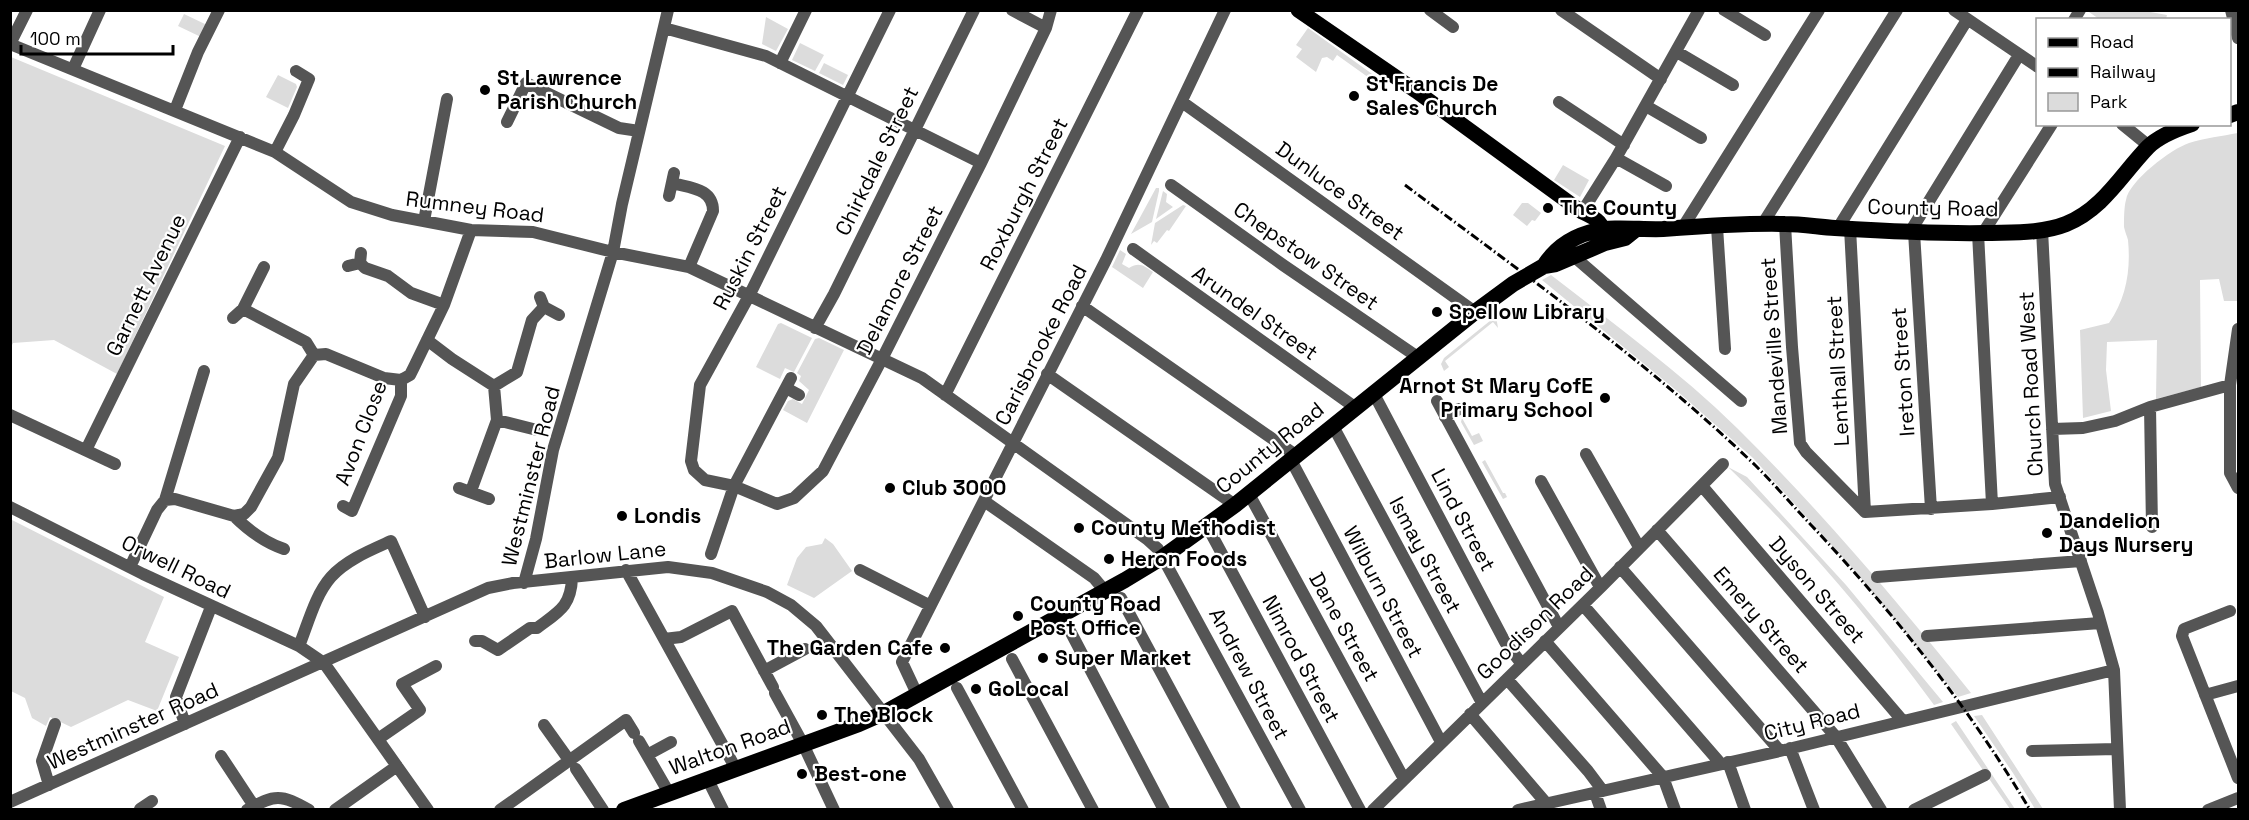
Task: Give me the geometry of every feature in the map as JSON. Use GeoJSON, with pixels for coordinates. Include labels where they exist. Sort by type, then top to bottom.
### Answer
{"type":"FeatureCollection","features":[{"type":"Feature","properties":{"kind":"highway","name":"County Road"},"geometry":{"type":"LineString","coordinates":[[1540,268],[1563,245],[1600,234],[1635,230],[1785,224],[1912,232],[1980,233],[2042,230],[2064,225],[2084,215],[2123,178],[2149,146],[2176,129],[2186,126]]}},
{"type":"Feature","properties":{"kind":"highway","name":"County Road"},"geometry":{"type":"LineString","coordinates":[[884,713],[1163,557],[1235,506],[1475,312],[1540,268],[1556,264],[1575,255],[1600,234]]}},
{"type":"Feature","properties":{"kind":"highway","name":"Walton Road"},"geometry":{"type":"LineString","coordinates":[[624,810],[884,713]]}},
{"type":"Feature","properties":{"kind":"main road"},"geometry":{"type":"LineString","coordinates":[[1298,10],[1416,91],[1582,212],[1600,234]]}},
{"type":"Feature","properties":{"kind":"street"},"geometry":{"type":"LineString","coordinates":[[10,44],[27,10]]}},
{"type":"Feature","properties":{"kind":"street"},"geometry":{"type":"LineString","coordinates":[[73,69],[100,10]]}},
{"type":"Feature","properties":{"kind":"street"},"geometry":{"type":"LineString","coordinates":[[175,110],[198,52],[219,10]]}},
{"type":"Feature","properties":{"kind":"street","name":"Westminster Road"},"geometry":{"type":"LineString","coordinates":[[10,802],[488,588],[524,583],[536,539],[553,450],[613,252],[622,204],[669,10]]}},
{"type":"Feature","properties":{"kind":"street"},"geometry":{"type":"LineString","coordinates":[[780,63],[806,10]]}},
{"type":"Feature","properties":{"kind":"street","name":"Ruskin Street"},"geometry":{"type":"LineString","coordinates":[[734,486],[705,480],[694,470],[691,461],[700,385],[749,296],[890,10]]}},
{"type":"Feature","properties":{"kind":"street","name":"Chirkdale Street"},"geometry":{"type":"LineString","coordinates":[[815,328],[974,10]]}},
{"type":"Feature","properties":{"kind":"street"},"geometry":{"type":"LineString","coordinates":[[1012,10],[1046,28]]}},
{"type":"Feature","properties":{"kind":"street","name":"Delamore Street"},"geometry":{"type":"LineString","coordinates":[[734,486],[777,504],[794,498],[823,471],[981,163],[1046,28],[1051,10]]}},
{"type":"Feature","properties":{"kind":"street","name":"Roxburgh Street"},"geometry":{"type":"LineString","coordinates":[[945,395],[1138,10]]}},
{"type":"Feature","properties":{"kind":"street","name":"Carisbrooke Road"},"geometry":{"type":"LineString","coordinates":[[917,694],[902,662],[1082,306],[1225,10]]}},
{"type":"Feature","properties":{"kind":"street"},"geometry":{"type":"LineString","coordinates":[[1430,10],[1453,27]]}},
{"type":"Feature","properties":{"kind":"street"},"geometry":{"type":"LineString","coordinates":[[1561,10],[1660,79]]}},
{"type":"Feature","properties":{"kind":"street"},"geometry":{"type":"LineString","coordinates":[[1724,10],[1765,35]]}},
{"type":"Feature","properties":{"kind":"street"},"geometry":{"type":"LineString","coordinates":[[1683,227],[1820,10]]}},
{"type":"Feature","properties":{"kind":"street"},"geometry":{"type":"LineString","coordinates":[[1762,225],[1897,10]]}},
{"type":"Feature","properties":{"kind":"street"},"geometry":{"type":"LineString","coordinates":[[1954,10],[2036,65]]}},
{"type":"Feature","properties":{"kind":"street"},"geometry":{"type":"LineString","coordinates":[[2231,10],[2238,38]]}},
{"type":"Feature","properties":{"kind":"street"},"geometry":{"type":"LineString","coordinates":[[1582,212],[1624,145],[1677,52],[1694,13]]}},
{"type":"Feature","properties":{"kind":"street"},"geometry":{"type":"LineString","coordinates":[[1844,228],[1968,20]]}},
{"type":"Feature","properties":{"kind":"street"},"geometry":{"type":"LineString","coordinates":[[664,28],[766,56],[981,163]]}},
{"type":"Feature","properties":{"kind":"street","name":"Rumney Road"},"geometry":{"type":"LineString","coordinates":[[10,44],[275,152],[351,202],[392,215],[471,230],[533,232],[613,252],[689,267],[882,359]]}},
{"type":"Feature","properties":{"kind":"street"},"geometry":{"type":"LineString","coordinates":[[1677,52],[1733,85]]}},
{"type":"Feature","properties":{"kind":"street"},"geometry":{"type":"LineString","coordinates":[[1912,232],[2019,55]]}},
{"type":"Feature","properties":{"kind":"street"},"geometry":{"type":"LineString","coordinates":[[275,152],[309,79],[296,71]]}},
{"type":"Feature","properties":{"kind":"street"},"geometry":{"type":"LineString","coordinates":[[507,122],[526,83],[619,128],[639,131]]}},
{"type":"Feature","properties":{"kind":"street"},"geometry":{"type":"LineString","coordinates":[[424,221],[447,99]]}},
{"type":"Feature","properties":{"kind":"street","name":"Dunluce Street"},"geometry":{"type":"LineString","coordinates":[[1182,102],[1475,312]]}},
{"type":"Feature","properties":{"kind":"street"},"geometry":{"type":"LineString","coordinates":[[1559,102],[1624,145]]}},
{"type":"Feature","properties":{"kind":"street"},"geometry":{"type":"LineString","coordinates":[[1646,106],[1701,138]]}},
{"type":"Feature","properties":{"kind":"street"},"geometry":{"type":"LineString","coordinates":[[1992,504],[1980,233],[2051,126]]}},
{"type":"Feature","properties":{"kind":"street"},"geometry":{"type":"LineString","coordinates":[[2124,126],[2149,146]]}},
{"type":"Feature","properties":{"kind":"street","name":"Garnett Avenue"},"geometry":{"type":"LineString","coordinates":[[86,450],[240,137]]}},
{"type":"Feature","properties":{"kind":"street"},"geometry":{"type":"LineString","coordinates":[[1616,158],[1666,186]]}},
{"type":"Feature","properties":{"kind":"street"},"geometry":{"type":"LineString","coordinates":[[672,184],[703,192],[710,196],[713,203],[713,211],[689,267]]}},
{"type":"Feature","properties":{"kind":"street","name":"Chepstow Street"},"geometry":{"type":"LineString","coordinates":[[1171,185],[1292,272],[1419,358]]}},
{"type":"Feature","properties":{"kind":"street","name":"Mandeville Street"},"geometry":{"type":"LineString","coordinates":[[1785,224],[1800,443],[1806,452],[1865,512]]}},
{"type":"Feature","properties":{"kind":"street"},"geometry":{"type":"LineString","coordinates":[[1717,227],[1725,349]]}},
{"type":"Feature","properties":{"kind":"street","name":"Lenthall Street"},"geometry":{"type":"LineString","coordinates":[[1844,228],[1865,512]]}},
{"type":"Feature","properties":{"kind":"street","name":"Avon Close"},"geometry":{"type":"LineString","coordinates":[[343,506],[352,511],[401,396],[401,380],[410,375],[444,305],[471,230]]}},
{"type":"Feature","properties":{"kind":"street","name":"Church Road West"},"geometry":{"type":"LineString","coordinates":[[2042,230],[2055,484],[2114,670],[2120,810]]}},
{"type":"Feature","properties":{"kind":"street","name":"Ireton Street"},"geometry":{"type":"LineString","coordinates":[[1912,232],[1931,509]]}},
{"type":"Feature","properties":{"kind":"street","name":"Arundel Street"},"geometry":{"type":"LineString","coordinates":[[1133,249],[1356,408]]}},
{"type":"Feature","properties":{"kind":"street"},"geometry":{"type":"LineString","coordinates":[[1575,255],[1741,401]]}},
{"type":"Feature","properties":{"kind":"street"},"geometry":{"type":"LineString","coordinates":[[356,261],[365,268],[388,276],[411,292],[444,305]]}},
{"type":"Feature","properties":{"kind":"street"},"geometry":{"type":"LineString","coordinates":[[233,318],[243,309],[265,274]]}},
{"type":"Feature","properties":{"kind":"street"},"geometry":{"type":"LineString","coordinates":[[494,386],[517,372],[532,320],[542,302],[559,315]]}},
{"type":"Feature","properties":{"kind":"street"},"geometry":{"type":"LineString","coordinates":[[1082,306],[1294,458]]}},
{"type":"Feature","properties":{"kind":"street"},"geometry":{"type":"LineString","coordinates":[[243,309],[306,342],[314,355]]}},
{"type":"Feature","properties":{"kind":"street"},"geometry":{"type":"LineString","coordinates":[[2238,329],[2230,385],[2230,473],[2238,488]]}},
{"type":"Feature","properties":{"kind":"street"},"geometry":{"type":"LineString","coordinates":[[427,340],[494,386]]}},
{"type":"Feature","properties":{"kind":"street"},"geometry":{"type":"LineString","coordinates":[[314,355],[326,354],[384,378],[401,380]]}},
{"type":"Feature","properties":{"kind":"street"},"geometry":{"type":"LineString","coordinates":[[165,500],[175,499],[234,516],[244,514],[251,507],[278,458],[294,384],[314,355]]}},
{"type":"Feature","properties":{"kind":"street","name":"Andrew Street"},"geometry":{"type":"LineString","coordinates":[[882,359],[922,378],[1158,549],[1300,810]]}},
{"type":"Feature","properties":{"kind":"street"},"geometry":{"type":"LineString","coordinates":[[1047,374],[1235,506]]}},
{"type":"Feature","properties":{"kind":"street"},"geometry":{"type":"LineString","coordinates":[[130,567],[157,510],[165,500],[199,375]]}},
{"type":"Feature","properties":{"kind":"street"},"geometry":{"type":"LineString","coordinates":[[711,554],[734,486],[788,383],[799,395]]}},
{"type":"Feature","properties":{"kind":"street"},"geometry":{"type":"LineString","coordinates":[[2052,429],[2083,428],[2115,421],[2150,407],[2230,385]]}},
{"type":"Feature","properties":{"kind":"street"},"geometry":{"type":"LineString","coordinates":[[489,499],[465,489],[497,420],[494,386]]}},
{"type":"Feature","properties":{"kind":"street","name":"Lind Street"},"geometry":{"type":"LineString","coordinates":[[1374,394],[1501,633],[1521,663]]}},
{"type":"Feature","properties":{"kind":"street"},"geometry":{"type":"LineString","coordinates":[[1437,401],[1559,627]]}},
{"type":"Feature","properties":{"kind":"street"},"geometry":{"type":"LineString","coordinates":[[2150,407],[2152,527]]}},
{"type":"Feature","properties":{"kind":"street"},"geometry":{"type":"LineString","coordinates":[[1445,417],[1459,408]]}},
{"type":"Feature","properties":{"kind":"street"},"geometry":{"type":"LineString","coordinates":[[10,415],[115,464]]}},
{"type":"Feature","properties":{"kind":"street"},"geometry":{"type":"LineString","coordinates":[[497,420],[537,430]]}},
{"type":"Feature","properties":{"kind":"street","name":"Ismay Street"},"geometry":{"type":"LineString","coordinates":[[1333,426],[1482,703]]}},
{"type":"Feature","properties":{"kind":"street"},"geometry":{"type":"LineString","coordinates":[[1586,454],[1639,547]]}},
{"type":"Feature","properties":{"kind":"street","name":"Wilburn Street"},"geometry":{"type":"LineString","coordinates":[[1294,458],[1442,742]]}},
{"type":"Feature","properties":{"kind":"street","name":"Goodison Road"},"geometry":{"type":"LineString","coordinates":[[1373,810],[1723,464]]}},
{"type":"Feature","properties":{"kind":"street"},"geometry":{"type":"LineString","coordinates":[[1541,481],[1600,587]]}},
{"type":"Feature","properties":{"kind":"street","name":"Dyson Street"},"geometry":{"type":"LineString","coordinates":[[1702,486],[1902,720]]}},
{"type":"Feature","properties":{"kind":"street","name":"Dane Street"},"geometry":{"type":"LineString","coordinates":[[1249,494],[1404,778]]}},
{"type":"Feature","properties":{"kind":"street"},"geometry":{"type":"LineString","coordinates":[[1865,512],[1931,509],[2060,497]]}},
{"type":"Feature","properties":{"kind":"street"},"geometry":{"type":"LineString","coordinates":[[984,501],[1094,578],[1105,591]]}},
{"type":"Feature","properties":{"kind":"street","name":"Orwell Road"},"geometry":{"type":"LineString","coordinates":[[10,507],[142,574],[299,646],[324,663]]}},
{"type":"Feature","properties":{"kind":"street"},"geometry":{"type":"LineString","coordinates":[[234,516],[249,531],[275,550]]}},
{"type":"Feature","properties":{"kind":"street","name":"Nimrod Street"},"geometry":{"type":"LineString","coordinates":[[1207,526],[1360,810]]}},
{"type":"Feature","properties":{"kind":"street","name":"Emery Street"},"geometry":{"type":"LineString","coordinates":[[1657,530],[1836,737],[1881,810]]}},
{"type":"Feature","properties":{"kind":"street"},"geometry":{"type":"LineString","coordinates":[[299,646],[317,601],[331,577],[355,559],[391,540],[425,617]]}},
{"type":"Feature","properties":{"kind":"street"},"geometry":{"type":"LineString","coordinates":[[1877,577],[2081,561]]}},
{"type":"Feature","properties":{"kind":"street","name":"Barlow Lane"},"geometry":{"type":"LineString","coordinates":[[524,583],[668,567],[692,569],[767,592],[791,605],[816,626],[919,759],[948,810]]}},
{"type":"Feature","properties":{"kind":"street"},"geometry":{"type":"LineString","coordinates":[[1620,567],[1785,750],[1814,810]]}},
{"type":"Feature","properties":{"kind":"street"},"geometry":{"type":"LineString","coordinates":[[626,570],[736,769]]}},
{"type":"Feature","properties":{"kind":"street"},"geometry":{"type":"LineString","coordinates":[[860,570],[929,605]]}},
{"type":"Feature","properties":{"kind":"street"},"geometry":{"type":"LineString","coordinates":[[475,641],[482,641],[498,650],[530,628],[537,628],[561,610],[571,595],[572,578]]}},
{"type":"Feature","properties":{"kind":"street"},"geometry":{"type":"LineString","coordinates":[[1121,598],[1235,810]]}},
{"type":"Feature","properties":{"kind":"street"},"geometry":{"type":"LineString","coordinates":[[1582,605],[1724,763],[1745,810]]}},
{"type":"Feature","properties":{"kind":"street"},"geometry":{"type":"LineString","coordinates":[[185,724],[176,696],[211,607]]}},
{"type":"Feature","properties":{"kind":"street"},"geometry":{"type":"LineString","coordinates":[[664,639],[681,637],[732,611],[803,744],[834,810]]}},
{"type":"Feature","properties":{"kind":"street"},"geometry":{"type":"LineString","coordinates":[[2230,611],[2184,628],[2182,636],[2238,778]]}},
{"type":"Feature","properties":{"kind":"street"},"geometry":{"type":"LineString","coordinates":[[1927,636],[2100,623]]}},
{"type":"Feature","properties":{"kind":"street"},"geometry":{"type":"LineString","coordinates":[[1068,627],[1164,810]]}},
{"type":"Feature","properties":{"kind":"street"},"geometry":{"type":"LineString","coordinates":[[1545,641],[1663,777],[1675,810]]}},
{"type":"Feature","properties":{"kind":"street"},"geometry":{"type":"LineString","coordinates":[[764,670],[805,649]]}},
{"type":"Feature","properties":{"kind":"street"},"geometry":{"type":"LineString","coordinates":[[1011,658],[1094,810]]}},
{"type":"Feature","properties":{"kind":"street"},"geometry":{"type":"LineString","coordinates":[[324,663],[428,810]]}},
{"type":"Feature","properties":{"kind":"street"},"geometry":{"type":"LineString","coordinates":[[378,739],[420,710],[402,684],[436,666]]}},
{"type":"Feature","properties":{"kind":"street","name":"City Road"},"geometry":{"type":"LineString","coordinates":[[1518,810],[1785,750],[2114,670]]}},
{"type":"Feature","properties":{"kind":"street"},"geometry":{"type":"LineString","coordinates":[[1507,679],[1588,771],[1599,792],[1601,810]]}},
{"type":"Feature","properties":{"kind":"street"},"geometry":{"type":"LineString","coordinates":[[2205,695],[2238,686]]}},
{"type":"Feature","properties":{"kind":"street"},"geometry":{"type":"LineString","coordinates":[[957,688],[1023,810]]}},
{"type":"Feature","properties":{"kind":"street"},"geometry":{"type":"LineString","coordinates":[[776,694],[792,696]]}},
{"type":"Feature","properties":{"kind":"street"},"geometry":{"type":"LineString","coordinates":[[1470,714],[1546,803]]}},
{"type":"Feature","properties":{"kind":"street"},"geometry":{"type":"LineString","coordinates":[[500,810],[573,765],[626,720],[669,793]]}},
{"type":"Feature","properties":{"kind":"street"},"geometry":{"type":"LineString","coordinates":[[49,785],[42,761],[55,724]]}},
{"type":"Feature","properties":{"kind":"street"},"geometry":{"type":"LineString","coordinates":[[544,725],[603,810]]}},
{"type":"Feature","properties":{"kind":"street"},"geometry":{"type":"LineString","coordinates":[[647,755],[671,742]]}},
{"type":"Feature","properties":{"kind":"street"},"geometry":{"type":"LineString","coordinates":[[2032,751],[2116,749]]}},
{"type":"Feature","properties":{"kind":"street"},"geometry":{"type":"LineString","coordinates":[[221,756],[251,808],[281,796],[292,799],[309,810]]}},
{"type":"Feature","properties":{"kind":"street"},"geometry":{"type":"LineString","coordinates":[[230,768],[242,760]]}},
{"type":"Feature","properties":{"kind":"street"},"geometry":{"type":"LineString","coordinates":[[335,810],[397,766]]}},
{"type":"Feature","properties":{"kind":"street"},"geometry":{"type":"LineString","coordinates":[[1914,810],[1985,775]]}},
{"type":"Feature","properties":{"kind":"street"},"geometry":{"type":"LineString","coordinates":[[707,778],[723,810]]}},
{"type":"Feature","properties":{"kind":"street"},"geometry":{"type":"LineString","coordinates":[[2208,810],[2225,807],[2238,798]]}},
{"type":"Feature","properties":{"kind":"street"},"geometry":{"type":"LineString","coordinates":[[138,806],[152,801]]}},
{"type":"Feature","properties":{"kind":"green space"},"geometry":{"type":"Polygon","coordinates":[[[2145,11],[2167,15],[2166,18],[2098,18],[2089,12],[2145,11]]]}},
{"type":"Feature","properties":{"kind":"green space"},"geometry":{"type":"Polygon","coordinates":[[[184,14],[207,25],[201,37],[178,26],[184,14]]]}},
{"type":"Feature","properties":{"kind":"green space"},"geometry":{"type":"Polygon","coordinates":[[[766,17],[788,29],[776,51],[762,44],[766,17]]]}},
{"type":"Feature","properties":{"kind":"green space"},"geometry":{"type":"Polygon","coordinates":[[[1308,28],[1375,76],[1372,80],[1337,55],[1333,61],[1327,57],[1322,58],[1316,72],[1296,57],[1302,49],[1296,45],[1308,28]]]}},
{"type":"Feature","properties":{"kind":"green space"},"geometry":{"type":"Polygon","coordinates":[[[800,43],[824,55],[815,71],[792,60],[800,43]]]}},
{"type":"Feature","properties":{"kind":"green space"},"geometry":{"type":"Polygon","coordinates":[[[11,57],[225,146],[117,374],[54,340],[13,343],[11,347],[11,57]]]}},
{"type":"Feature","properties":{"kind":"green space"},"geometry":{"type":"Polygon","coordinates":[[[824,63],[848,75],[843,85],[819,73],[824,63]]]}},
{"type":"Feature","properties":{"kind":"green space"},"geometry":{"type":"Polygon","coordinates":[[[278,75],[296,84],[297,87],[288,108],[266,97],[278,75]]]}},
{"type":"Feature","properties":{"kind":"green space"},"geometry":{"type":"Polygon","coordinates":[[[2238,133],[2238,301],[2224,301],[2219,279],[2200,280],[2201,387],[2156,399],[2157,340],[2107,342],[2106,370],[2111,411],[2083,418],[2080,330],[2109,323],[2120,304],[2129,262],[2128,240],[2124,224],[2129,192],[2152,167],[2181,146],[2238,133]]]}},
{"type":"Feature","properties":{"kind":"green space"},"geometry":{"type":"Polygon","coordinates":[[[1563,165],[1589,180],[1580,197],[1554,180],[1563,165]]]}},
{"type":"Feature","properties":{"kind":"green space"},"geometry":{"type":"Polygon","coordinates":[[[1156,188],[1159,188],[1159,191],[1152,222],[1131,234],[1156,188]]]}},
{"type":"Feature","properties":{"kind":"green space"},"geometry":{"type":"Polygon","coordinates":[[[1163,191],[1167,194],[1166,202],[1173,207],[1156,219],[1163,191]]]}},
{"type":"Feature","properties":{"kind":"green space"},"geometry":{"type":"Polygon","coordinates":[[[1522,203],[1528,203],[1541,213],[1527,226],[1513,215],[1522,203]]]}},
{"type":"Feature","properties":{"kind":"green space"},"geometry":{"type":"Polygon","coordinates":[[[1183,205],[1186,206],[1169,231],[1167,230],[1157,243],[1154,241],[1151,245],[1155,223],[1183,205]]]}},
{"type":"Feature","properties":{"kind":"green space"},"geometry":{"type":"Polygon","coordinates":[[[1120,250],[1126,254],[1122,264],[1129,268],[1141,265],[1153,272],[1143,288],[1112,267],[1120,250]]]}},
{"type":"Feature","properties":{"kind":"green space"},"geometry":{"type":"Polygon","coordinates":[[[1551,275],[1670,368],[1737,428],[1799,491],[1858,557],[1971,693],[1958,697],[1855,571],[1753,458],[1677,391],[1542,280],[1551,275]]]}},
{"type":"Feature","properties":{"kind":"green space"},"geometry":{"type":"Polygon","coordinates":[[[1496,316],[1498,328],[1493,322],[1445,361],[1449,367],[1444,371],[1441,364],[1444,358],[1496,316]]]}},
{"type":"Feature","properties":{"kind":"green space"},"geometry":{"type":"Polygon","coordinates":[[[781,323],[812,338],[794,372],[785,368],[780,379],[756,367],[778,324],[781,323]]]}},
{"type":"Feature","properties":{"kind":"green space"},"geometry":{"type":"Polygon","coordinates":[[[819,338],[844,350],[807,423],[783,410],[788,401],[793,399],[802,404],[809,390],[799,381],[801,376],[797,373],[815,339],[819,338]]]}},
{"type":"Feature","properties":{"kind":"green space"},"geometry":{"type":"Polygon","coordinates":[[[1462,418],[1472,436],[1479,433],[1483,441],[1474,445],[1461,422],[1462,418]]]}},
{"type":"Feature","properties":{"kind":"green space"},"geometry":{"type":"Polygon","coordinates":[[[1485,460],[1507,497],[1503,499],[1482,462],[1485,460]]]}},
{"type":"Feature","properties":{"kind":"green space"},"geometry":{"type":"Polygon","coordinates":[[[1728,467],[1747,477],[1846,585],[1943,702],[1934,705],[1836,582],[1784,523],[1728,467]]]}},
{"type":"Feature","properties":{"kind":"green space"},"geometry":{"type":"Polygon","coordinates":[[[10,519],[164,597],[145,642],[179,657],[157,711],[128,700],[71,727],[50,717],[46,726],[32,718],[25,698],[11,691],[10,519]]]}},
{"type":"Feature","properties":{"kind":"green space"},"geometry":{"type":"Polygon","coordinates":[[[825,538],[833,544],[852,571],[814,598],[787,585],[797,558],[806,547],[822,544],[825,538]]]}},
{"type":"Feature","properties":{"kind":"green space"},"geometry":{"type":"Polygon","coordinates":[[[1982,715],[2043,809],[2035,809],[1974,716],[1982,715]]]}},
{"type":"Feature","properties":{"kind":"green space"},"geometry":{"type":"Polygon","coordinates":[[[1956,721],[2015,809],[2010,809],[1951,724],[1956,721]]]}},
{"type":"Feature","properties":{"kind":"railway"},"geometry":{"type":"LineString","coordinates":[[1405,185],[1629,355],[1756,466],[1872,592],[1900,626],[1982,734],[2030,810]]}},
{"type":"Feature","properties":{"kind":"place","name":"St Lawrence Parish Church"},"geometry":{"type":"Point","coordinates":[485,90]}},
{"type":"Feature","properties":{"kind":"place","name":"St Francis De Sales Church"},"geometry":{"type":"Point","coordinates":[1354,96]}},
{"type":"Feature","properties":{"kind":"place","name":"The County"},"geometry":{"type":"Point","coordinates":[1548,208]}},
{"type":"Feature","properties":{"kind":"place","name":"Spellow Library"},"geometry":{"type":"Point","coordinates":[1437,312]}},
{"type":"Feature","properties":{"kind":"place","name":"Arnot St Mary CofE Primary School"},"geometry":{"type":"Point","coordinates":[1605,398]}},
{"type":"Feature","properties":{"kind":"place","name":"Club 3000"},"geometry":{"type":"Point","coordinates":[890,488]}},
{"type":"Feature","properties":{"kind":"place","name":"Londis"},"geometry":{"type":"Point","coordinates":[622,516]}},
{"type":"Feature","properties":{"kind":"place","name":"County Methodist"},"geometry":{"type":"Point","coordinates":[1079,528]}},
{"type":"Feature","properties":{"kind":"place","name":"Dandelion Days Nursery"},"geometry":{"type":"Point","coordinates":[2047,533]}},
{"type":"Feature","properties":{"kind":"place","name":"Heron Foods"},"geometry":{"type":"Point","coordinates":[1109,559]}},
{"type":"Feature","properties":{"kind":"place","name":"County Road Post Office"},"geometry":{"type":"Point","coordinates":[1018,616]}},
{"type":"Feature","properties":{"kind":"place","name":"The Garden Cafe"},"geometry":{"type":"Point","coordinates":[945,648]}},
{"type":"Feature","properties":{"kind":"place","name":"Super Market"},"geometry":{"type":"Point","coordinates":[1043,658]}},
{"type":"Feature","properties":{"kind":"place","name":"GoLocal"},"geometry":{"type":"Point","coordinates":[976,689]}},
{"type":"Feature","properties":{"kind":"place","name":"The Block"},"geometry":{"type":"Point","coordinates":[822,715]}},
{"type":"Feature","properties":{"kind":"place","name":"Best-one"},"geometry":{"type":"Point","coordinates":[802,774]}}]}
